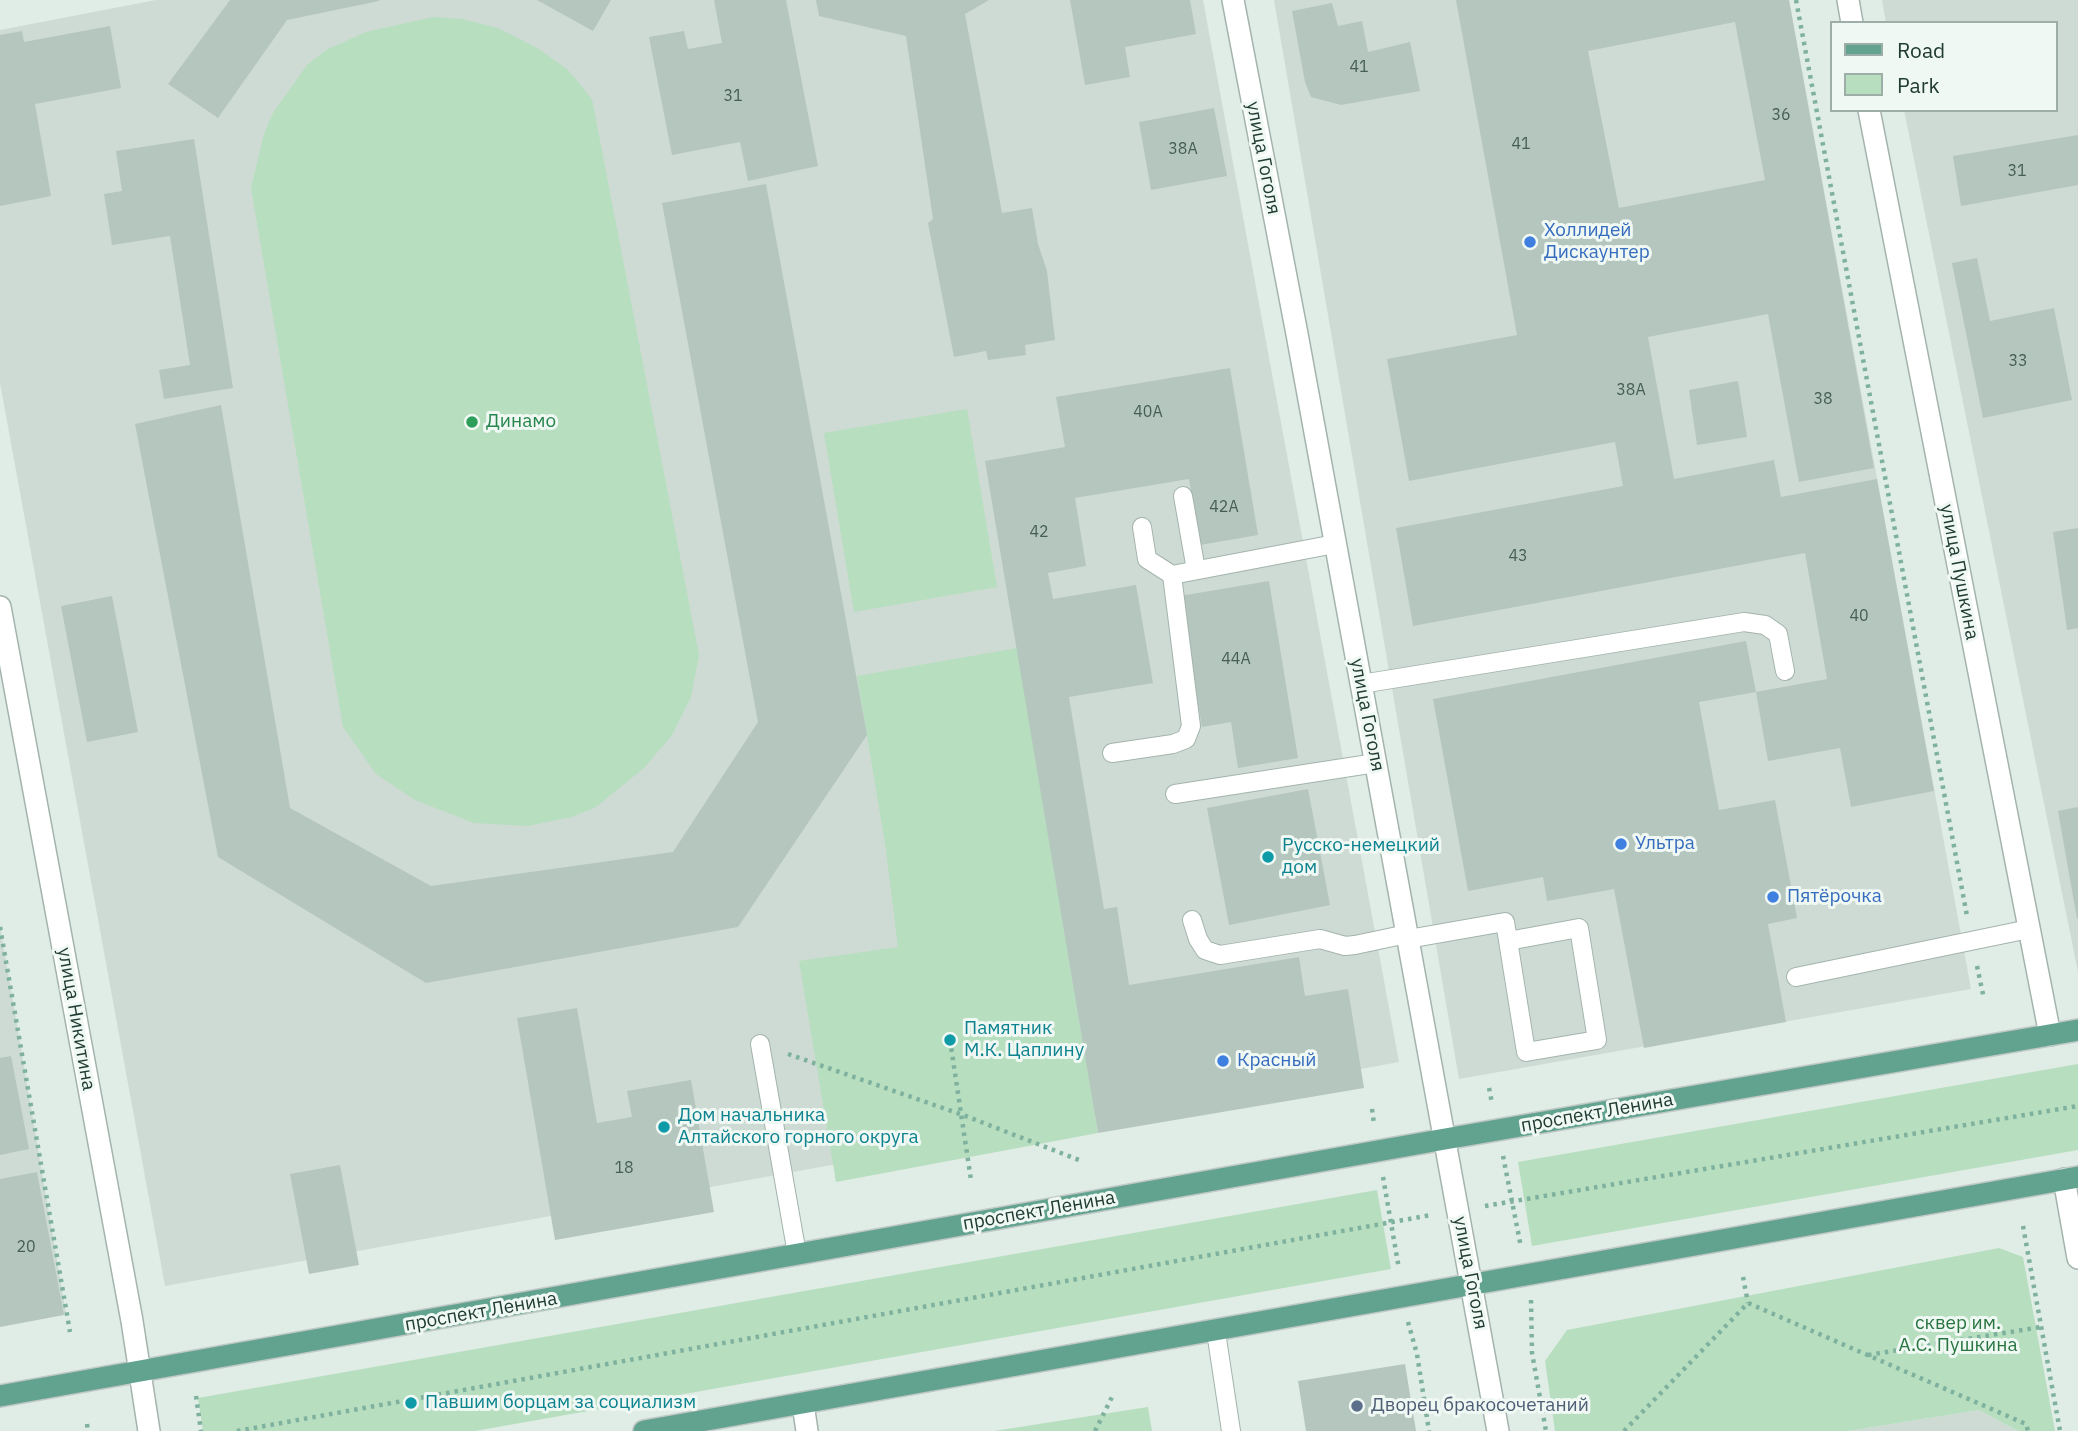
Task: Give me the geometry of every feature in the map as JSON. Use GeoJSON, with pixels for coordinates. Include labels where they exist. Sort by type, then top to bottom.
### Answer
{"type":"FeatureCollection","features":[{"type":"Feature","properties":{"kind":"main road","name":"проспект Ленина"},"geometry":{"type":"LineString","coordinates":[[0,1396],[1445,1139],[2078,1030]]}},
{"type":"Feature","properties":{"kind":"main road"},"geometry":{"type":"LineString","coordinates":[[644,1431],[1216,1332],[2071,1178]]}},
{"type":"Feature","properties":{"kind":"street","name":"улица Гоголя"},"geometry":{"type":"LineString","coordinates":[[1233,0],[1498,1431]]}},
{"type":"Feature","properties":{"kind":"street"},"geometry":{"type":"LineString","coordinates":[[1848,0],[1852,21]]}},
{"type":"Feature","properties":{"kind":"street","name":"улица Пушкина"},"geometry":{"type":"LineString","coordinates":[[1870,112],[2050,1034]]}},
{"type":"Feature","properties":{"kind":"street","name":"улица Никитина"},"geometry":{"type":"LineString","coordinates":[[0,607],[149,1431]]}},
{"type":"Feature","properties":{"kind":"street"},"geometry":{"type":"LineString","coordinates":[[2071,1178],[2078,1258]]}},
{"type":"Feature","properties":{"kind":"street"},"geometry":{"type":"LineString","coordinates":[[803,1404],[807,1431]]}},
{"type":"Feature","properties":{"kind":"lane"},"geometry":{"type":"LineString","coordinates":[[1183,496],[1196,570]]}},
{"type":"Feature","properties":{"kind":"lane"},"geometry":{"type":"LineString","coordinates":[[1142,527],[1147,559],[1172,575],[1335,544]]}},
{"type":"Feature","properties":{"kind":"lane"},"geometry":{"type":"LineString","coordinates":[[1112,753],[1173,744],[1186,739],[1191,726],[1172,575]]}},
{"type":"Feature","properties":{"kind":"lane"},"geometry":{"type":"LineString","coordinates":[[1361,684],[1744,622],[1765,625],[1778,634],[1785,671]]}},
{"type":"Feature","properties":{"kind":"lane"},"geometry":{"type":"LineString","coordinates":[[1175,794],[1376,763]]}},
{"type":"Feature","properties":{"kind":"lane"},"geometry":{"type":"LineString","coordinates":[[1192,919],[1198,939],[1205,950],[1220,954],[1320,939],[1345,946],[1505,922],[1508,941],[1526,1052],[1597,1040],[1579,928],[1508,941]]}},
{"type":"Feature","properties":{"kind":"lane"},"geometry":{"type":"LineString","coordinates":[[1796,976],[2029,929]]}},
{"type":"Feature","properties":{"kind":"lane"},"geometry":{"type":"LineString","coordinates":[[760,1044],[797,1254]]}},
{"type":"Feature","properties":{"kind":"lane"},"geometry":{"type":"LineString","coordinates":[[1216,1332],[1231,1431]]}},
{"type":"Feature","properties":{"kind":"path"},"geometry":{"type":"LineString","coordinates":[[1796,0],[1984,999]]}},
{"type":"Feature","properties":{"kind":"path"},"geometry":{"type":"LineString","coordinates":[[0,927],[70,1332]]}},
{"type":"Feature","properties":{"kind":"path"},"geometry":{"type":"LineString","coordinates":[[950,1040],[971,1180]]}},
{"type":"Feature","properties":{"kind":"path"},"geometry":{"type":"LineString","coordinates":[[760,1044],[963,1115],[1079,1160]]}},
{"type":"Feature","properties":{"kind":"path"},"geometry":{"type":"LineString","coordinates":[[237,1431],[1458,1210],[2078,1106]]}},
{"type":"Feature","properties":{"kind":"path"},"geometry":{"type":"LineString","coordinates":[[2023,1226],[2060,1431]]}},
{"type":"Feature","properties":{"kind":"path"},"geometry":{"type":"LineString","coordinates":[[1743,1277],[1748,1303]]}},
{"type":"Feature","properties":{"kind":"path"},"geometry":{"type":"LineString","coordinates":[[1748,1303],[2026,1424],[2028,1431]]}},
{"type":"Feature","properties":{"kind":"path"},"geometry":{"type":"LineString","coordinates":[[1624,1431],[1748,1303]]}},
{"type":"Feature","properties":{"kind":"path"},"geometry":{"type":"LineString","coordinates":[[1867,1355],[2041,1327]]}},
{"type":"Feature","properties":{"kind":"path"},"geometry":{"type":"LineString","coordinates":[[196,1396],[201,1431]]}},
{"type":"Feature","properties":{"kind":"path"},"geometry":{"type":"LineString","coordinates":[[1095,1431],[1112,1397]]}},
{"type":"Feature","properties":{"kind":"path"},"geometry":{"type":"LineString","coordinates":[[87,1424],[88,1431]]}},
{"type":"Feature","properties":{"kind":"shaded area"},"geometry":{"type":"Polygon","coordinates":[[[156,0],[1203,0],[1399,1062],[165,1286],[0,383],[0,30],[156,0]]]}},
{"type":"Feature","properties":{"kind":"shaded area"},"geometry":{"type":"Polygon","coordinates":[[[1274,0],[1789,0],[1971,989],[1459,1079],[1274,0]]]}},
{"type":"Feature","properties":{"kind":"shaded area"},"geometry":{"type":"Polygon","coordinates":[[[1882,0],[2078,0],[2078,972],[1904,112],[2057,112],[2057,21],[1886,21],[1882,0]]]}},
{"type":"Feature","properties":{"kind":"shaded area"},"geometry":{"type":"Polygon","coordinates":[[[0,925],[66,1313],[0,1325],[0,925]]]}},
{"type":"Feature","properties":{"kind":"shaded area"},"geometry":{"type":"Polygon","coordinates":[[[1979,1410],[2018,1431],[1848,1431],[1979,1410]]]}},
{"type":"Feature","properties":{"kind":"green space","name":"Динамо"},"geometry":{"type":"Polygon","coordinates":[[[433,17],[462,19],[498,28],[539,49],[568,70],[592,99],[699,655],[691,697],[672,735],[644,768],[596,807],[572,817],[528,826],[474,823],[415,800],[376,774],[343,727],[251,188],[264,134],[273,113],[307,65],[326,50],[366,32],[433,17]]]}},
{"type":"Feature","properties":{"kind":"green space"},"geometry":{"type":"Polygon","coordinates":[[[967,409],[997,587],[854,612],[824,433],[967,409]]]}},
{"type":"Feature","properties":{"kind":"green space"},"geometry":{"type":"Polygon","coordinates":[[[1017,648],[1098,1133],[836,1182],[799,961],[898,947],[886,850],[857,676],[1017,648]]]}},
{"type":"Feature","properties":{"kind":"green space"},"geometry":{"type":"Polygon","coordinates":[[[2078,1064],[2078,1150],[1532,1246],[1518,1162],[2078,1064]]]}},
{"type":"Feature","properties":{"kind":"green space"},"geometry":{"type":"Polygon","coordinates":[[[1377,1190],[1391,1269],[475,1431],[203,1431],[198,1398],[1377,1190]]]}},
{"type":"Feature","properties":{"kind":"green space","name":"сквер им. А.С. Пушкина"},"geometry":{"type":"Polygon","coordinates":[[[1999,1248],[2023,1257],[2055,1431],[2018,1431],[1979,1410],[1848,1431],[1555,1431],[1545,1361],[1567,1330],[1999,1248]]]}},
{"type":"Feature","properties":{"kind":"green space"},"geometry":{"type":"Polygon","coordinates":[[[1148,1407],[1152,1431],[994,1431],[1148,1407]]]}},
{"type":"Feature","properties":{"kind":"building"},"geometry":{"type":"Polygon","coordinates":[[[230,0],[379,1],[287,20],[218,118],[168,84],[230,0]]]}},
{"type":"Feature","properties":{"kind":"building"},"geometry":{"type":"Polygon","coordinates":[[[537,0],[611,0],[593,31],[537,0]]]}},
{"type":"Feature","properties":{"kind":"building"},"geometry":{"type":"Polygon","coordinates":[[[714,0],[786,0],[818,166],[748,181],[740,142],[672,155],[649,37],[684,31],[688,49],[722,43],[714,0]]]}},
{"type":"Feature","properties":{"kind":"building"},"geometry":{"type":"Polygon","coordinates":[[[816,0],[989,0],[965,14],[1002,213],[1032,208],[1038,244],[1047,271],[1055,340],[1025,345],[1026,355],[988,360],[986,351],[954,357],[928,223],[933,219],[906,36],[819,16],[816,0]]]}},
{"type":"Feature","properties":{"kind":"building"},"geometry":{"type":"Polygon","coordinates":[[[1070,0],[1190,0],[1196,34],[1125,47],[1130,77],[1085,85],[1070,0]]]}},
{"type":"Feature","properties":{"kind":"building"},"geometry":{"type":"Polygon","coordinates":[[[1456,0],[1789,0],[1874,468],[1799,482],[1768,314],[1648,337],[1674,479],[1774,460],[1781,497],[1877,479],[1934,791],[1851,807],[1840,748],[1768,761],[1756,692],[1827,679],[1805,553],[1413,626],[1396,528],[1623,486],[1615,442],[1409,481],[1387,359],[1517,335],[1456,0]],[[1735,22],[1588,51],[1619,208],[1765,180],[1735,22]]]}},
{"type":"Feature","properties":{"kind":"building"},"geometry":{"type":"Polygon","coordinates":[[[1332,3],[1338,26],[1362,21],[1368,52],[1410,42],[1420,91],[1341,105],[1311,97],[1305,82],[1292,11],[1332,3]]]}},
{"type":"Feature","properties":{"kind":"building"},"geometry":{"type":"Polygon","coordinates":[[[110,26],[121,88],[35,104],[51,196],[0,206],[0,35],[22,31],[24,42],[110,26]]]}},
{"type":"Feature","properties":{"kind":"building"},"geometry":{"type":"Polygon","coordinates":[[[1214,108],[1227,176],[1151,190],[1139,122],[1214,108]]]}},
{"type":"Feature","properties":{"kind":"building"},"geometry":{"type":"Polygon","coordinates":[[[2078,135],[2078,185],[1961,206],[1953,156],[2078,135]]]}},
{"type":"Feature","properties":{"kind":"building"},"geometry":{"type":"Polygon","coordinates":[[[194,139],[233,388],[164,399],[159,370],[190,365],[170,236],[112,245],[104,194],[122,191],[116,151],[194,139]]]}},
{"type":"Feature","properties":{"kind":"building"},"geometry":{"type":"Polygon","coordinates":[[[766,184],[867,735],[738,927],[426,983],[218,857],[135,424],[221,405],[290,808],[431,886],[673,852],[758,722],[662,203],[766,184]]]}},
{"type":"Feature","properties":{"kind":"building"},"geometry":{"type":"Polygon","coordinates":[[[1977,258],[1990,321],[2054,308],[2072,400],[1983,418],[1952,263],[1977,258]]]}},
{"type":"Feature","properties":{"kind":"building"},"geometry":{"type":"Polygon","coordinates":[[[1230,368],[1258,535],[1200,545],[1189,479],[1075,498],[1086,566],[1048,573],[1053,599],[1136,585],[1153,683],[1069,697],[1104,909],[1117,907],[1129,985],[1299,957],[1305,996],[1348,989],[1364,1088],[1098,1133],[985,461],[1065,447],[1056,397],[1230,368]]]}},
{"type":"Feature","properties":{"kind":"building"},"geometry":{"type":"Polygon","coordinates":[[[1738,381],[1747,437],[1697,445],[1689,390],[1738,381]]]}},
{"type":"Feature","properties":{"kind":"building"},"geometry":{"type":"Polygon","coordinates":[[[2078,528],[2078,628],[2067,630],[2053,532],[2078,528]]]}},
{"type":"Feature","properties":{"kind":"building"},"geometry":{"type":"Polygon","coordinates":[[[1269,581],[1298,758],[1238,768],[1231,722],[1202,727],[1180,596],[1269,581]]]}},
{"type":"Feature","properties":{"kind":"building"},"geometry":{"type":"Polygon","coordinates":[[[112,596],[138,732],[87,742],[61,606],[112,596]]]}},
{"type":"Feature","properties":{"kind":"building","name":"Ультра"},"geometry":{"type":"Polygon","coordinates":[[[1746,641],[1756,692],[1699,702],[1719,810],[1775,800],[1797,918],[1768,924],[1786,1022],[1644,1048],[1614,889],[1547,901],[1543,877],[1468,891],[1433,699],[1746,641]]]}},
{"type":"Feature","properties":{"kind":"building","name":"Русско-немецкий дом"},"geometry":{"type":"Polygon","coordinates":[[[1308,789],[1330,905],[1229,925],[1207,808],[1308,789]]]}},
{"type":"Feature","properties":{"kind":"building"},"geometry":{"type":"Polygon","coordinates":[[[2078,807],[2078,918],[2077,919],[2058,811],[2078,807]]]}},
{"type":"Feature","properties":{"kind":"building"},"geometry":{"type":"Polygon","coordinates":[[[577,1008],[597,1123],[632,1117],[627,1091],[691,1080],[714,1212],[555,1240],[517,1018],[577,1008]]]}},
{"type":"Feature","properties":{"kind":"building"},"geometry":{"type":"Polygon","coordinates":[[[11,1056],[29,1149],[0,1155],[0,1058],[11,1056]]]}},
{"type":"Feature","properties":{"kind":"building"},"geometry":{"type":"Polygon","coordinates":[[[340,1165],[359,1265],[309,1274],[290,1174],[340,1165]]]}},
{"type":"Feature","properties":{"kind":"building"},"geometry":{"type":"Polygon","coordinates":[[[37,1172],[64,1315],[0,1327],[0,1179],[37,1172]]]}},
{"type":"Feature","properties":{"kind":"building","name":"Дворец бракосочетаний"},"geometry":{"type":"Polygon","coordinates":[[[1405,1364],[1416,1431],[1306,1431],[1298,1381],[1405,1364]]]}},
{"type":"Feature","properties":{"kind":"place","name":"Холлидей Дискаунтер"},"geometry":{"type":"Point","coordinates":[1530,242]}},
{"type":"Feature","properties":{"kind":"place","name":"Динамо"},"geometry":{"type":"Point","coordinates":[472,422]}},
{"type":"Feature","properties":{"kind":"place","name":"Ультра"},"geometry":{"type":"Point","coordinates":[1621,844]}},
{"type":"Feature","properties":{"kind":"place","name":"Русско-немецкий дом"},"geometry":{"type":"Point","coordinates":[1268,857]}},
{"type":"Feature","properties":{"kind":"place","name":"Пятёрочка"},"geometry":{"type":"Point","coordinates":[1773,897]}},
{"type":"Feature","properties":{"kind":"place","name":"Памятник М.К. Цаплину"},"geometry":{"type":"Point","coordinates":[950,1040]}},
{"type":"Feature","properties":{"kind":"place","name":"Красный"},"geometry":{"type":"Point","coordinates":[1223,1061]}},
{"type":"Feature","properties":{"kind":"place","name":"Дом начальника Алтайского горного округа"},"geometry":{"type":"Point","coordinates":[664,1127]}},
{"type":"Feature","properties":{"kind":"place","name":"Павшим борцам за социализм"},"geometry":{"type":"Point","coordinates":[411,1403]}},
{"type":"Feature","properties":{"kind":"place","name":"Дворец бракосочетаний"},"geometry":{"type":"Point","coordinates":[1357,1406]}}]}
